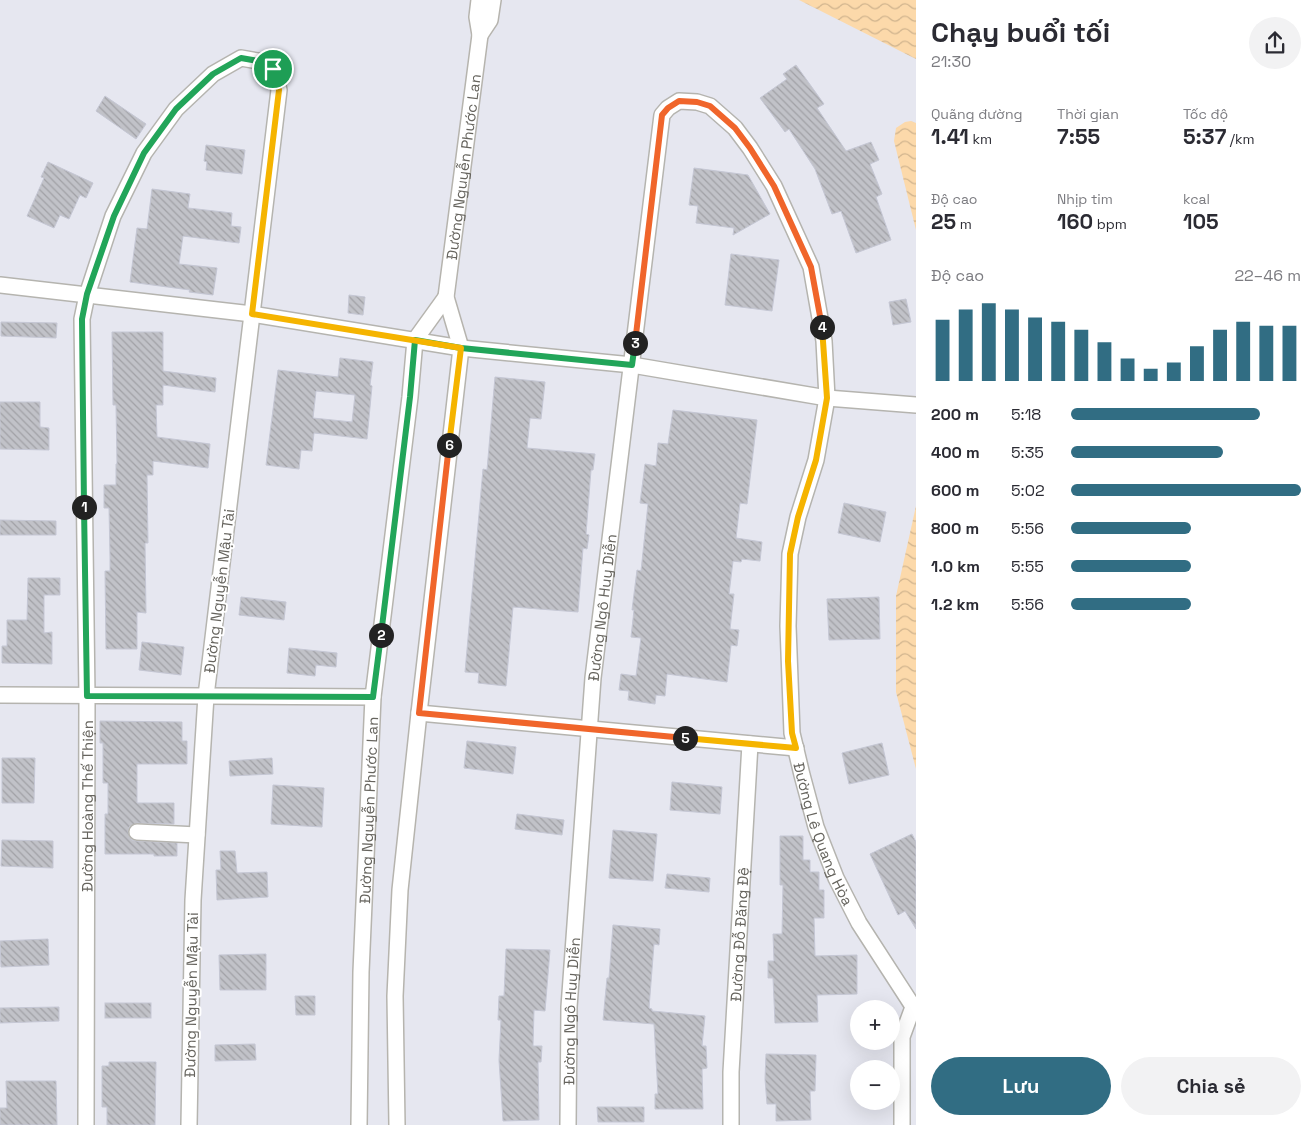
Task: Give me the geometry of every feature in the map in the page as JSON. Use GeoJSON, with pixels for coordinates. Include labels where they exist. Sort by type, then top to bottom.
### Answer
{"type":"FeatureCollection","features":[{"type":"Feature","properties":{"kind":"street"},"geometry":{"type":"LineString","coordinates":[[479,0],[477,17],[480,35]]}},
{"type":"Feature","properties":{"kind":"street"},"geometry":{"type":"LineString","coordinates":[[480,35],[490,20],[493,0]]}},
{"type":"Feature","properties":{"kind":"street","name":"Đường Nguyễn Phước Lan"},"geometry":{"type":"LineString","coordinates":[[397,1125],[395,996],[400,890],[461,348],[446,298],[480,35]]}},
{"type":"Feature","properties":{"kind":"street","name":"Đường Hoàng Thế Thiện"},"geometry":{"type":"LineString","coordinates":[[86,1125],[87,696],[82,319],[87,294],[118,207],[144,153],[176,109],[213,74],[241,58],[258,61],[273,69],[279,90]]}},
{"type":"Feature","properties":{"kind":"street","name":"Đường Nguyễn Mậu Tài"},"geometry":{"type":"LineString","coordinates":[[189,1125],[193,900],[206,696],[279,90]]}},
{"type":"Feature","properties":{"kind":"street","name":"Đường Ngô Huy Diễn"},"geometry":{"type":"LineString","coordinates":[[568,1125],[569,1007],[593,678],[662,115],[668,108],[679,101]]}},
{"type":"Feature","properties":{"kind":"street","name":"Đường Lê Quang Hòa"},"geometry":{"type":"LineString","coordinates":[[679,101],[697,102],[710,106],[735,128],[774,186],[811,267],[824,341],[827,398],[816,460],[798,517],[790,554],[788,652],[792,733],[816,827],[836,878],[858,923],[915,1009]]}},
{"type":"Feature","properties":{"kind":"street"},"geometry":{"type":"LineString","coordinates":[[0,285],[252,314],[461,348],[632,365],[827,398],[915,405]]}},
{"type":"Feature","properties":{"kind":"street","name":"Đường Nguyễn Phước Lan"},"geometry":{"type":"LineString","coordinates":[[359,1125],[361,972],[373,697],[410,397],[415,340],[446,298]]}},
{"type":"Feature","properties":{"kind":"street"},"geometry":{"type":"LineString","coordinates":[[0,695],[373,697]]}},
{"type":"Feature","properties":{"kind":"street"},"geometry":{"type":"LineString","coordinates":[[419,713],[796,748]]}},
{"type":"Feature","properties":{"kind":"street","name":"Đường Đỗ Đăng Đệ"},"geometry":{"type":"LineString","coordinates":[[731,1125],[731,1072],[750,744]]}},
{"type":"Feature","properties":{"kind":"street"},"geometry":{"type":"LineString","coordinates":[[137,832],[197,835]]}},
{"type":"Feature","properties":{"kind":"street"},"geometry":{"type":"LineString","coordinates":[[902,1125],[902,1037],[915,1009]]}},
{"type":"Feature","properties":{"kind":"water"},"geometry":{"type":"Polygon","coordinates":[[[799,0],[916,0],[916,59],[799,0]]]}},
{"type":"Feature","properties":{"kind":"water"},"geometry":{"type":"Polygon","coordinates":[[[911,121],[916,123],[916,230],[894,141],[896,128],[905,122],[911,121]]]}},
{"type":"Feature","properties":{"kind":"water"},"geometry":{"type":"Polygon","coordinates":[[[916,506],[916,769],[896,692],[896,596],[916,506]]]}},
{"type":"Feature","properties":{"kind":"building"},"geometry":{"type":"Polygon","coordinates":[[[796,65],[824,104],[817,108],[846,151],[871,142],[879,160],[870,164],[882,194],[876,197],[891,240],[856,253],[841,211],[832,214],[815,169],[789,129],[785,132],[760,98],[787,79],[783,74],[796,65]]]}},
{"type":"Feature","properties":{"kind":"building"},"geometry":{"type":"Polygon","coordinates":[[[105,96],[146,124],[136,139],[96,111],[105,96]]]}},
{"type":"Feature","properties":{"kind":"building"},"geometry":{"type":"Polygon","coordinates":[[[206,145],[245,150],[242,174],[206,170],[207,162],[204,161],[206,145]]]}},
{"type":"Feature","properties":{"kind":"building"},"geometry":{"type":"Polygon","coordinates":[[[48,162],[93,183],[86,198],[80,195],[69,219],[60,215],[54,228],[27,216],[44,178],[41,177],[48,162]]]}},
{"type":"Feature","properties":{"kind":"building"},"geometry":{"type":"Polygon","coordinates":[[[694,168],[748,175],[770,214],[733,235],[734,228],[696,223],[698,206],[689,205],[694,168]]]}},
{"type":"Feature","properties":{"kind":"building"},"geometry":{"type":"Polygon","coordinates":[[[152,189],[190,194],[188,208],[232,213],[231,226],[241,227],[239,243],[183,236],[179,264],[217,268],[213,295],[130,282],[137,228],[147,229],[152,189]]]}},
{"type":"Feature","properties":{"kind":"building"},"geometry":{"type":"Polygon","coordinates":[[[731,254],[779,260],[772,311],[725,305],[731,254]]]}},
{"type":"Feature","properties":{"kind":"building"},"geometry":{"type":"Polygon","coordinates":[[[349,295],[365,297],[363,315],[348,313],[349,295]]]}},
{"type":"Feature","properties":{"kind":"building"},"geometry":{"type":"Polygon","coordinates":[[[906,299],[911,322],[893,325],[889,302],[906,299]]]}},
{"type":"Feature","properties":{"kind":"building"},"geometry":{"type":"Polygon","coordinates":[[[1,322],[57,323],[56,338],[1,336],[1,322]]]}},
{"type":"Feature","properties":{"kind":"building"},"geometry":{"type":"Polygon","coordinates":[[[112,332],[163,332],[163,371],[216,378],[215,392],[163,385],[163,405],[156,405],[157,437],[210,444],[208,468],[153,461],[153,475],[147,475],[148,543],[145,543],[146,613],[137,612],[137,649],[106,649],[105,571],[110,571],[110,557],[109,508],[104,508],[104,485],[116,485],[117,464],[116,405],[113,405],[112,332]]]}},
{"type":"Feature","properties":{"kind":"building"},"geometry":{"type":"Polygon","coordinates":[[[340,358],[373,362],[367,439],[314,433],[312,451],[301,450],[299,469],[266,465],[278,370],[338,377],[340,358]],[[316,391],[313,418],[352,422],[355,395],[316,391]]]}},
{"type":"Feature","properties":{"kind":"building"},"geometry":{"type":"Polygon","coordinates":[[[495,377],[545,382],[541,419],[530,418],[527,448],[595,454],[593,470],[591,470],[586,534],[589,535],[587,549],[583,548],[578,612],[513,607],[506,686],[478,683],[479,673],[465,672],[483,469],[487,470],[495,377]]]}},
{"type":"Feature","properties":{"kind":"building"},"geometry":{"type":"Polygon","coordinates":[[[0,402],[40,402],[40,427],[49,428],[49,450],[0,449],[0,402]]]}},
{"type":"Feature","properties":{"kind":"building"},"geometry":{"type":"Polygon","coordinates":[[[673,410],[757,420],[747,504],[740,503],[736,538],[762,542],[760,561],[742,559],[741,562],[733,561],[729,594],[734,594],[730,629],[739,630],[737,646],[731,645],[727,682],[667,674],[665,696],[656,695],[655,704],[628,700],[629,691],[619,690],[621,674],[636,676],[641,638],[631,637],[637,570],[641,571],[648,504],[640,503],[645,464],[656,466],[658,443],[668,444],[673,410]]]}},
{"type":"Feature","properties":{"kind":"building"},"geometry":{"type":"Polygon","coordinates":[[[844,503],[886,512],[880,542],[838,533],[844,503]]]}},
{"type":"Feature","properties":{"kind":"building"},"geometry":{"type":"Polygon","coordinates":[[[0,520],[56,521],[56,535],[0,535],[0,520]]]}},
{"type":"Feature","properties":{"kind":"building"},"geometry":{"type":"Polygon","coordinates":[[[28,578],[60,578],[60,595],[44,595],[44,633],[52,632],[52,664],[2,663],[2,646],[7,646],[7,620],[27,620],[28,578]]]}},
{"type":"Feature","properties":{"kind":"building"},"geometry":{"type":"Polygon","coordinates":[[[241,597],[286,602],[284,620],[239,615],[241,597]]]}},
{"type":"Feature","properties":{"kind":"building"},"geometry":{"type":"Polygon","coordinates":[[[879,597],[880,639],[829,640],[827,599],[879,597]]]}},
{"type":"Feature","properties":{"kind":"building"},"geometry":{"type":"Polygon","coordinates":[[[142,642],[184,647],[181,675],[139,670],[142,642]]]}},
{"type":"Feature","properties":{"kind":"building"},"geometry":{"type":"Polygon","coordinates":[[[289,648],[337,653],[336,667],[316,665],[315,676],[287,673],[289,648]]]}},
{"type":"Feature","properties":{"kind":"building"},"geometry":{"type":"Polygon","coordinates":[[[100,721],[182,722],[182,741],[187,741],[187,764],[137,764],[137,803],[174,803],[174,824],[137,823],[129,827],[128,832],[132,840],[136,841],[177,843],[177,856],[105,854],[105,814],[108,814],[108,783],[103,783],[103,743],[100,743],[100,721]]]}},
{"type":"Feature","properties":{"kind":"building"},"geometry":{"type":"Polygon","coordinates":[[[467,741],[516,747],[513,774],[464,768],[467,741]]]}},
{"type":"Feature","properties":{"kind":"building"},"geometry":{"type":"Polygon","coordinates":[[[882,743],[889,775],[849,784],[842,753],[882,743]]]}},
{"type":"Feature","properties":{"kind":"building"},"geometry":{"type":"Polygon","coordinates":[[[2,758],[35,758],[34,803],[2,803],[2,758]]]}},
{"type":"Feature","properties":{"kind":"building"},"geometry":{"type":"Polygon","coordinates":[[[272,758],[273,774],[230,776],[229,761],[272,758]]]}},
{"type":"Feature","properties":{"kind":"building"},"geometry":{"type":"Polygon","coordinates":[[[672,782],[722,787],[720,814],[670,810],[672,782]]]}},
{"type":"Feature","properties":{"kind":"building"},"geometry":{"type":"Polygon","coordinates":[[[273,785],[324,788],[322,827],[271,824],[273,785]]]}},
{"type":"Feature","properties":{"kind":"building"},"geometry":{"type":"Polygon","coordinates":[[[517,814],[564,820],[562,835],[515,829],[517,814]]]}},
{"type":"Feature","properties":{"kind":"building"},"geometry":{"type":"Polygon","coordinates":[[[613,830],[657,834],[653,881],[609,878],[613,830]]]}},
{"type":"Feature","properties":{"kind":"building"},"geometry":{"type":"Polygon","coordinates":[[[912,834],[916,842],[916,929],[905,911],[898,915],[870,854],[912,834]]]}},
{"type":"Feature","properties":{"kind":"building"},"geometry":{"type":"Polygon","coordinates":[[[780,836],[803,836],[803,860],[810,860],[810,872],[819,872],[819,890],[824,890],[824,918],[814,918],[815,956],[857,955],[857,994],[817,995],[818,1022],[775,1023],[773,978],[768,978],[768,961],[774,961],[773,934],[782,934],[783,885],[780,885],[780,836]]]}},
{"type":"Feature","properties":{"kind":"building"},"geometry":{"type":"Polygon","coordinates":[[[2,840],[53,841],[53,868],[1,866],[2,840]]]}},
{"type":"Feature","properties":{"kind":"building"},"geometry":{"type":"Polygon","coordinates":[[[220,851],[235,851],[237,873],[267,872],[268,897],[217,900],[216,870],[221,870],[220,851]]]}},
{"type":"Feature","properties":{"kind":"building"},"geometry":{"type":"Polygon","coordinates":[[[667,874],[710,878],[709,892],[665,888],[667,874]]]}},
{"type":"Feature","properties":{"kind":"building"},"geometry":{"type":"Polygon","coordinates":[[[613,925],[660,929],[659,945],[654,944],[649,1008],[652,1011],[705,1016],[702,1046],[706,1046],[707,1068],[702,1069],[703,1109],[655,1109],[655,1094],[658,1094],[654,1024],[603,1020],[607,978],[609,978],[613,925]]]}},
{"type":"Feature","properties":{"kind":"building"},"geometry":{"type":"Polygon","coordinates":[[[48,939],[49,965],[1,967],[0,941],[48,939]]]}},
{"type":"Feature","properties":{"kind":"building"},"geometry":{"type":"Polygon","coordinates":[[[506,949],[550,950],[545,1011],[534,1010],[533,1046],[542,1046],[541,1062],[538,1062],[539,1120],[503,1121],[499,1060],[501,1020],[498,1020],[499,996],[504,996],[506,949]]]}},
{"type":"Feature","properties":{"kind":"building"},"geometry":{"type":"Polygon","coordinates":[[[266,954],[266,990],[220,990],[219,955],[266,954]]]}},
{"type":"Feature","properties":{"kind":"building"},"geometry":{"type":"Polygon","coordinates":[[[295,996],[315,996],[315,1015],[296,1015],[295,996]]]}},
{"type":"Feature","properties":{"kind":"building"},"geometry":{"type":"Polygon","coordinates":[[[105,1003],[151,1003],[151,1018],[105,1018],[105,1003]]]}},
{"type":"Feature","properties":{"kind":"building"},"geometry":{"type":"Polygon","coordinates":[[[59,1007],[59,1021],[0,1023],[0,1008],[59,1007]]]}},
{"type":"Feature","properties":{"kind":"building"},"geometry":{"type":"Polygon","coordinates":[[[255,1044],[256,1060],[215,1061],[215,1045],[255,1044]]]}},
{"type":"Feature","properties":{"kind":"building"},"geometry":{"type":"Polygon","coordinates":[[[766,1054],[816,1055],[815,1091],[810,1091],[811,1120],[776,1121],[776,1104],[767,1104],[766,1054]]]}},
{"type":"Feature","properties":{"kind":"building"},"geometry":{"type":"Polygon","coordinates":[[[109,1062],[156,1062],[155,1125],[107,1125],[107,1107],[102,1107],[102,1066],[109,1066],[109,1062]]]}},
{"type":"Feature","properties":{"kind":"building"},"geometry":{"type":"Polygon","coordinates":[[[6,1081],[56,1081],[57,1125],[0,1125],[0,1108],[7,1108],[6,1081]]]}},
{"type":"Feature","properties":{"kind":"building"},"geometry":{"type":"Polygon","coordinates":[[[597,1107],[644,1107],[644,1122],[598,1122],[597,1107]]]}},
{"type":"Feature","properties":{"kind":"route"},"geometry":{"type":"LineString","coordinates":[[273,69],[258,61],[241,58],[213,74],[176,109],[144,153],[114,216],[87,294],[82,319],[87,696],[373,697],[410,397],[415,340],[461,348],[632,365],[662,115],[668,108],[679,101],[697,102],[710,106],[735,128],[774,186],[811,267],[824,341],[827,398],[816,460],[806,488],[790,554],[788,661],[792,733],[796,748],[419,713],[461,348],[415,340],[252,314],[279,90],[273,69]]}}]}
